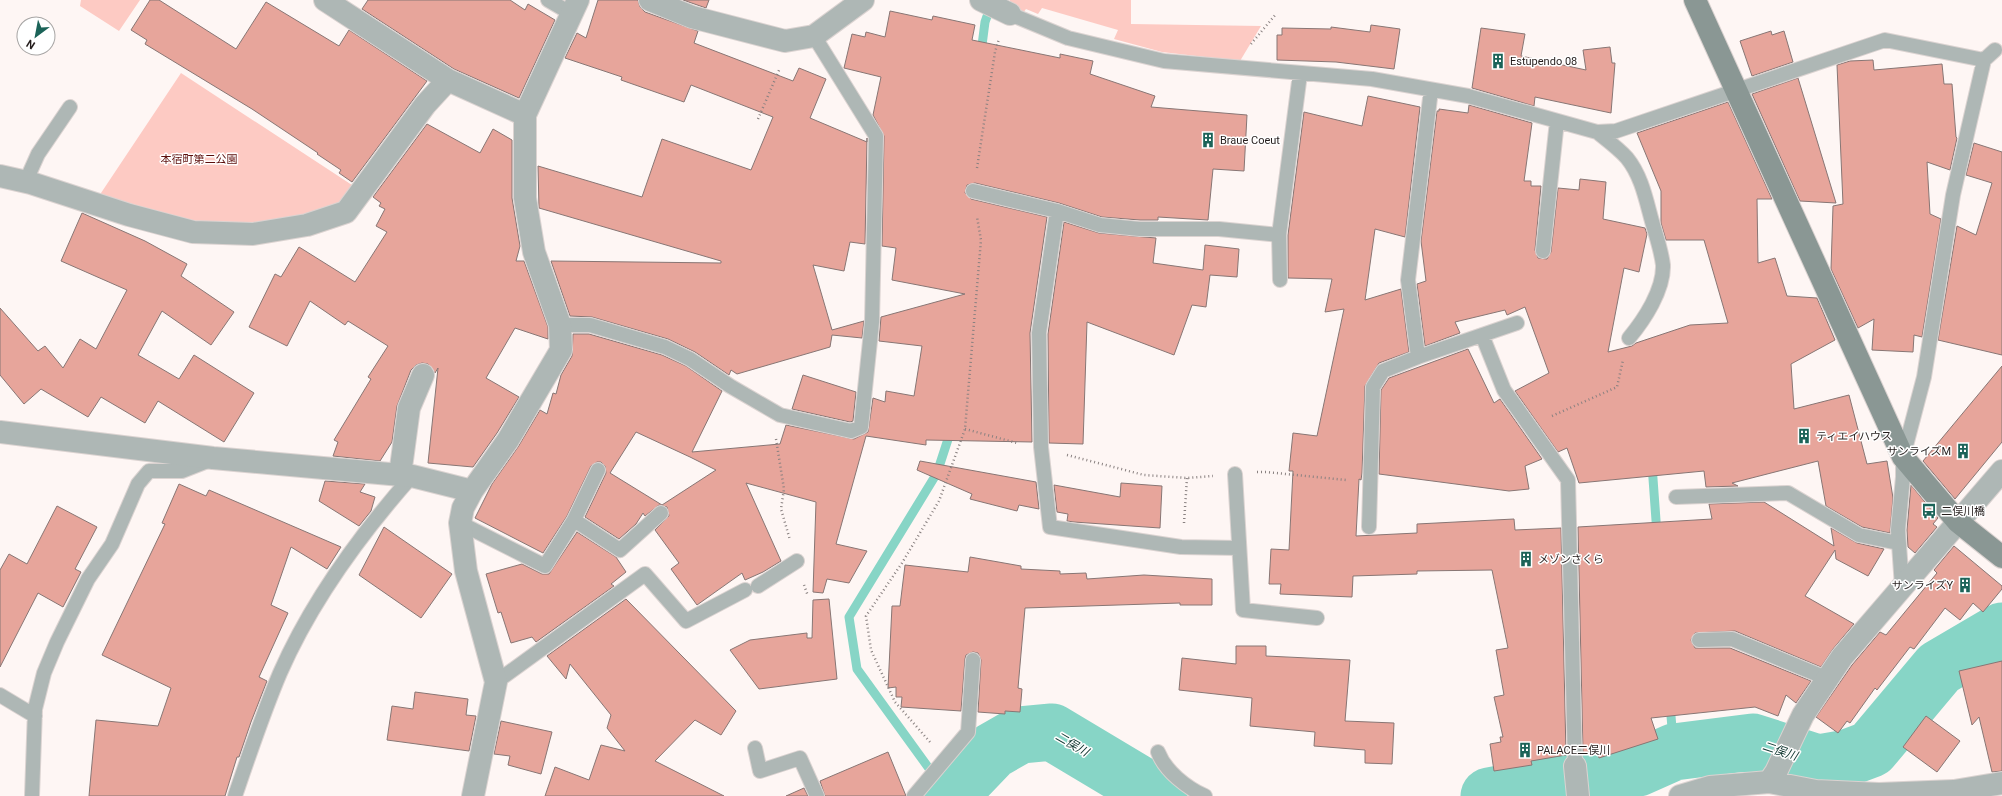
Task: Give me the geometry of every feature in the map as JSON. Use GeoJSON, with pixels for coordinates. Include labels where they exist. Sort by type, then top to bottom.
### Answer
{"type":"FeatureCollection","features":[{"type":"Feature","properties":{"kind":"street"},"geometry":{"type":"LineString","coordinates":[[325,0],[448,80],[525,115]]}},
{"type":"Feature","properties":{"kind":"street"},"geometry":{"type":"LineString","coordinates":[[650,0],[692,17],[785,41],[814,36],[863,0]]}},
{"type":"Feature","properties":{"kind":"street"},"geometry":{"type":"LineString","coordinates":[[981,0],[1014,16]]}},
{"type":"Feature","properties":{"kind":"street"},"geometry":{"type":"LineString","coordinates":[[1695,0],[1903,457],[1958,522],[2002,557]]}},
{"type":"Feature","properties":{"kind":"street"},"geometry":{"type":"LineString","coordinates":[[473,796],[496,682],[466,571],[460,523],[463,508],[472,491],[508,440],[561,350],[560,325],[534,252],[525,198],[525,115],[575,7]]}},
{"type":"Feature","properties":{"kind":"street"},"geometry":{"type":"LineString","coordinates":[[0,176],[26,182],[129,215],[193,232],[252,234],[307,225],[346,212],[425,105],[448,80]]}},
{"type":"Feature","properties":{"kind":"street"},"geometry":{"type":"LineString","coordinates":[[406,475],[409,408],[423,375]]}},
{"type":"Feature","properties":{"kind":"street"},"geometry":{"type":"LineString","coordinates":[[0,432],[213,458],[406,475],[472,491]]}},
{"type":"Feature","properties":{"kind":"street"},"geometry":{"type":"LineString","coordinates":[[1772,777],[1793,734],[1826,678],[1875,616],[1902,587],[2002,470]]}},
{"type":"Feature","properties":{"kind":"street"},"geometry":{"type":"LineString","coordinates":[[1575,766],[1578,796]]}},
{"type":"Feature","properties":{"kind":"street"},"geometry":{"type":"LineString","coordinates":[[1680,796],[1710,786],[1718,791],[1772,777],[1816,791],[1879,794],[1954,791],[2002,783]]}},
{"type":"Feature","properties":{"kind":"lane"},"geometry":{"type":"LineString","coordinates":[[548,0],[575,7]]}},
{"type":"Feature","properties":{"kind":"lane"},"geometry":{"type":"LineString","coordinates":[[1014,16],[1068,38],[1164,61],[1300,74],[1372,79],[1468,96],[1597,132],[1616,131],[1885,40],[1984,60]]}},
{"type":"Feature","properties":{"kind":"lane"},"geometry":{"type":"LineString","coordinates":[[560,325],[590,325],[665,347],[690,358],[730,386],[780,415],[851,431],[860,427],[872,322],[876,136],[814,36]]}},
{"type":"Feature","properties":{"kind":"lane"},"geometry":{"type":"LineString","coordinates":[[1902,587],[1898,530],[1903,477],[1903,457],[1924,377],[1953,195],[1984,60],[1995,50]]}},
{"type":"Feature","properties":{"kind":"lane"},"geometry":{"type":"LineString","coordinates":[[1280,280],[1279,235],[1300,74]]}},
{"type":"Feature","properties":{"kind":"lane"},"geometry":{"type":"LineString","coordinates":[[1418,356],[1408,280],[1431,90]]}},
{"type":"Feature","properties":{"kind":"lane"},"geometry":{"type":"LineString","coordinates":[[26,182],[38,154],[70,107]]}},
{"type":"Feature","properties":{"kind":"lane"},"geometry":{"type":"LineString","coordinates":[[1543,251],[1557,121]]}},
{"type":"Feature","properties":{"kind":"lane"},"geometry":{"type":"LineString","coordinates":[[1597,132],[1626,158],[1637,174],[1648,206],[1663,266],[1659,286],[1653,303],[1642,322],[1629,338]]}},
{"type":"Feature","properties":{"kind":"lane"},"geometry":{"type":"LineString","coordinates":[[973,191],[1058,211],[1100,225],[1140,229],[1220,229],[1279,235]]}},
{"type":"Feature","properties":{"kind":"lane"},"geometry":{"type":"LineString","coordinates":[[1058,211],[1039,333],[1041,447],[1050,527],[1181,547],[1239,548]]}},
{"type":"Feature","properties":{"kind":"lane"},"geometry":{"type":"LineString","coordinates":[[1369,527],[1373,387],[1383,371],[1418,356],[1516,323]]}},
{"type":"Feature","properties":{"kind":"lane"},"geometry":{"type":"LineString","coordinates":[[1482,335],[1504,390],[1568,480],[1575,766]]}},
{"type":"Feature","properties":{"kind":"lane"},"geometry":{"type":"LineString","coordinates":[[32,796],[35,716],[44,673],[57,642],[88,579],[112,544],[138,484],[149,471],[182,471],[213,458]]}},
{"type":"Feature","properties":{"kind":"lane"},"geometry":{"type":"LineString","coordinates":[[460,523],[545,566],[574,520],[598,470]]}},
{"type":"Feature","properties":{"kind":"lane"},"geometry":{"type":"LineString","coordinates":[[1235,474],[1242,610],[1317,618]]}},
{"type":"Feature","properties":{"kind":"lane"},"geometry":{"type":"LineString","coordinates":[[235,796],[280,673],[322,594],[357,541],[406,475]]}},
{"type":"Feature","properties":{"kind":"lane"},"geometry":{"type":"LineString","coordinates":[[1676,497],[1788,493],[1859,535],[1898,543]]}},
{"type":"Feature","properties":{"kind":"lane"},"geometry":{"type":"LineString","coordinates":[[574,520],[620,550],[661,513]]}},
{"type":"Feature","properties":{"kind":"lane"},"geometry":{"type":"LineString","coordinates":[[758,586],[797,561]]}},
{"type":"Feature","properties":{"kind":"lane"},"geometry":{"type":"LineString","coordinates":[[496,682],[645,574],[686,621],[745,590]]}},
{"type":"Feature","properties":{"kind":"lane"},"geometry":{"type":"LineString","coordinates":[[1699,640],[1732,639],[1826,678]]}},
{"type":"Feature","properties":{"kind":"lane"},"geometry":{"type":"LineString","coordinates":[[914,796],[968,732],[973,660]]}},
{"type":"Feature","properties":{"kind":"lane"},"geometry":{"type":"LineString","coordinates":[[0,695],[35,716]]}},
{"type":"Feature","properties":{"kind":"lane"},"geometry":{"type":"LineString","coordinates":[[755,748],[760,771],[800,758],[818,796]]}},
{"type":"Feature","properties":{"kind":"lane"},"geometry":{"type":"LineString","coordinates":[[1158,752],[1160,760],[1170,771],[1190,787],[1205,796]]}},
{"type":"Feature","properties":{"kind":"path"},"geometry":{"type":"LineString","coordinates":[[1231,67],[1276,14]]}},
{"type":"Feature","properties":{"kind":"path"},"geometry":{"type":"LineString","coordinates":[[943,761],[895,702],[872,650],[866,616],[902,564],[939,501],[965,429],[981,240],[973,191],[995,52],[999,38],[1014,16]]}},
{"type":"Feature","properties":{"kind":"path"},"geometry":{"type":"LineString","coordinates":[[758,119],[792,39]]}},
{"type":"Feature","properties":{"kind":"path"},"geometry":{"type":"LineString","coordinates":[[1530,427],[1617,387],[1620,376]]}},
{"type":"Feature","properties":{"kind":"path"},"geometry":{"type":"LineString","coordinates":[[773,410],[784,489],[781,510],[808,596]]}},
{"type":"Feature","properties":{"kind":"path"},"geometry":{"type":"LineString","coordinates":[[965,429],[1009,442],[1041,447],[1144,475],[1187,478],[1266,472],[1370,483]]}},
{"type":"Feature","properties":{"kind":"path"},"geometry":{"type":"LineString","coordinates":[[1181,547],[1187,478]]}},
{"type":"Feature","properties":{"kind":"green space"},"geometry":{"type":"Polygon","coordinates":[[[81,0],[140,0],[119,31],[80,6],[81,0]]]}},
{"type":"Feature","properties":{"kind":"green space"},"geometry":{"type":"Polygon","coordinates":[[[1010,0],[1131,0],[1131,24],[1261,26],[1240,61],[1162,52],[1114,39],[1118,30],[1042,8],[1038,14],[1026,9],[1023,13],[1010,7],[1010,0]]]}},
{"type":"Feature","properties":{"kind":"green space","name":"本宿町第二公園"},"geometry":{"type":"Polygon","coordinates":[[[181,73],[355,187],[343,205],[264,225],[199,224],[99,196],[181,73]]]}},
{"type":"Feature","properties":{"kind":"green space"},"geometry":{"type":"Polygon","coordinates":[[[2002,607],[2002,641],[1989,621],[1996,610],[2002,607]]]}},
{"type":"Feature","properties":{"kind":"building"},"geometry":{"type":"Polygon","coordinates":[[[150,0],[159,0],[236,49],[266,2],[339,46],[349,30],[427,81],[352,182],[339,173],[341,170],[317,154],[318,153],[252,109],[145,44],[147,40],[131,30],[150,0]]]}},
{"type":"Feature","properties":{"kind":"building"},"geometry":{"type":"Polygon","coordinates":[[[368,0],[510,0],[525,10],[528,4],[555,20],[519,98],[454,69],[362,9],[368,0]]]}},
{"type":"Feature","properties":{"kind":"building"},"geometry":{"type":"Polygon","coordinates":[[[598,0],[638,0],[640,7],[645,12],[698,31],[694,43],[793,81],[799,68],[826,79],[810,118],[867,142],[865,244],[850,242],[844,271],[813,265],[832,330],[864,321],[862,338],[832,335],[830,347],[737,374],[731,370],[729,375],[695,352],[668,339],[592,317],[570,316],[551,261],[721,263],[721,261],[539,208],[538,166],[642,197],[662,139],[751,170],[773,117],[691,85],[684,102],[621,80],[622,77],[565,58],[577,33],[586,38],[598,0]]]}},
{"type":"Feature","properties":{"kind":"building"},"geometry":{"type":"Polygon","coordinates":[[[683,0],[709,0],[706,8],[683,0]]]}},
{"type":"Feature","properties":{"kind":"building"},"geometry":{"type":"Polygon","coordinates":[[[890,11],[932,20],[933,16],[975,25],[972,40],[1060,58],[1060,54],[1093,61],[1090,74],[1155,96],[1151,107],[1247,115],[1244,171],[1213,169],[1208,220],[1158,217],[1158,220],[1140,220],[1102,217],[1059,203],[975,183],[967,185],[965,193],[971,199],[1047,217],[1030,333],[1032,442],[926,440],[926,445],[866,436],[836,544],[867,551],[849,583],[827,579],[823,593],[813,592],[816,502],[746,483],[781,561],[763,572],[745,580],[742,573],[697,605],[671,569],[679,563],[655,530],[669,516],[667,507],[659,505],[645,516],[643,513],[636,524],[619,539],[585,517],[606,473],[605,466],[601,462],[597,462],[591,466],[567,516],[543,553],[475,518],[492,484],[518,447],[540,410],[547,414],[553,393],[556,394],[561,375],[572,356],[573,334],[589,334],[662,355],[686,366],[722,391],[692,452],[780,444],[786,425],[854,439],[868,432],[873,398],[885,402],[886,391],[914,396],[922,346],[879,341],[881,317],[965,294],[892,280],[896,248],[882,246],[884,136],[873,115],[881,77],[844,68],[852,34],[865,37],[866,32],[885,37],[890,11]],[[636,432],[610,473],[662,505],[716,470],[636,432]]]}},
{"type":"Feature","properties":{"kind":"building"},"geometry":{"type":"Polygon","coordinates":[[[1371,25],[1400,29],[1394,69],[1336,62],[1277,60],[1277,35],[1282,35],[1282,28],[1331,29],[1331,27],[1370,32],[1371,25]]]}},
{"type":"Feature","properties":{"kind":"building"},"geometry":{"type":"Polygon","coordinates":[[[1481,28],[1525,34],[1521,56],[1586,70],[1583,50],[1610,47],[1612,63],[1615,63],[1611,113],[1535,97],[1534,106],[1472,88],[1481,28]]]}},
{"type":"Feature","properties":{"kind":"building"},"geometry":{"type":"Polygon","coordinates":[[[1771,31],[1772,35],[1784,31],[1793,62],[1752,76],[1740,41],[1771,31]]]}},
{"type":"Feature","properties":{"kind":"building"},"geometry":{"type":"Polygon","coordinates":[[[1873,60],[1874,70],[1942,64],[1944,84],[1952,84],[1957,138],[1950,170],[1927,162],[1930,214],[1941,219],[1922,337],[1914,335],[1913,352],[1872,350],[1874,319],[1858,328],[1831,269],[1833,206],[1843,204],[1837,65],[1850,61],[1873,60]]]}},
{"type":"Feature","properties":{"kind":"building"},"geometry":{"type":"Polygon","coordinates":[[[1798,78],[1836,203],[1800,201],[1752,94],[1798,78]]]}},
{"type":"Feature","properties":{"kind":"building"},"geometry":{"type":"Polygon","coordinates":[[[1368,96],[1420,107],[1405,237],[1375,229],[1365,300],[1401,289],[1409,352],[1379,363],[1365,386],[1362,473],[1361,480],[1359,479],[1356,536],[1417,533],[1417,524],[1514,519],[1515,530],[1561,528],[1566,755],[1531,761],[1532,765],[1494,771],[1490,744],[1501,742],[1500,737],[1503,737],[1494,697],[1504,695],[1496,650],[1508,648],[1492,570],[1417,571],[1417,574],[1353,576],[1352,597],[1280,594],[1281,584],[1269,584],[1271,549],[1289,550],[1293,471],[1289,471],[1293,433],[1317,436],[1344,309],[1325,312],[1332,279],[1288,278],[1288,235],[1304,112],[1362,126],[1368,96]]]}},
{"type":"Feature","properties":{"kind":"building"},"geometry":{"type":"Polygon","coordinates":[[[1728,102],[1772,199],[1757,199],[1758,263],[1775,258],[1787,296],[1817,298],[1835,340],[1791,364],[1794,409],[1849,395],[1867,464],[1887,461],[1893,498],[1890,533],[1862,527],[1826,506],[1818,461],[1732,483],[1738,486],[1706,487],[1704,471],[1579,483],[1567,448],[1558,452],[1515,391],[1549,373],[1525,307],[1507,315],[1505,310],[1455,322],[1460,333],[1425,346],[1417,284],[1426,281],[1421,241],[1437,111],[1439,111],[1439,109],[1468,113],[1469,105],[1532,123],[1524,181],[1531,181],[1531,186],[1541,186],[1535,250],[1538,258],[1547,259],[1551,252],[1558,188],[1579,190],[1580,179],[1606,182],[1603,219],[1645,228],[1647,234],[1639,272],[1624,268],[1608,352],[1632,346],[1636,343],[1690,325],[1728,323],[1704,240],[1666,240],[1661,223],[1661,191],[1637,133],[1728,102]]]}},
{"type":"Feature","properties":{"kind":"building"},"geometry":{"type":"Polygon","coordinates":[[[427,124],[480,153],[493,129],[512,140],[512,198],[520,246],[516,261],[524,261],[548,327],[548,339],[515,328],[486,378],[519,397],[497,433],[473,467],[428,463],[438,368],[435,373],[428,364],[422,363],[416,365],[411,370],[397,406],[392,442],[380,461],[333,456],[338,442],[334,440],[371,379],[368,377],[388,346],[348,321],[345,325],[310,301],[287,346],[249,327],[275,274],[281,277],[299,247],[355,282],[387,232],[376,226],[385,209],[379,206],[381,203],[373,197],[427,124]]]}},
{"type":"Feature","properties":{"kind":"building"},"geometry":{"type":"Polygon","coordinates":[[[1974,143],[2002,152],[2002,355],[1938,340],[1957,226],[1976,235],[1992,183],[1966,175],[1974,143]]]}},
{"type":"Feature","properties":{"kind":"building"},"geometry":{"type":"Polygon","coordinates":[[[82,213],[145,241],[187,264],[181,276],[234,312],[211,345],[162,311],[138,355],[179,379],[194,355],[254,393],[224,442],[158,401],[145,423],[101,397],[88,417],[41,389],[24,404],[0,375],[0,308],[38,351],[45,346],[63,368],[80,339],[96,349],[127,290],[61,261],[82,213]]]}},
{"type":"Feature","properties":{"kind":"building"},"geometry":{"type":"Polygon","coordinates":[[[1064,222],[1099,233],[1156,238],[1153,263],[1203,270],[1205,245],[1239,249],[1237,277],[1210,275],[1206,307],[1192,305],[1174,355],[1087,322],[1083,444],[1049,443],[1048,334],[1064,222]]]}},
{"type":"Feature","properties":{"kind":"building"},"geometry":{"type":"Polygon","coordinates":[[[1468,349],[1494,403],[1500,399],[1542,459],[1525,466],[1529,489],[1509,491],[1379,474],[1381,390],[1389,378],[1468,349]]]}},
{"type":"Feature","properties":{"kind":"building","name":"サンライズM"},"geometry":{"type":"Polygon","coordinates":[[[2002,366],[2002,442],[1955,499],[1923,461],[2002,366]]]}},
{"type":"Feature","properties":{"kind":"building"},"geometry":{"type":"Polygon","coordinates":[[[803,375],[856,392],[853,421],[850,422],[792,409],[803,375]]]}},
{"type":"Feature","properties":{"kind":"building"},"geometry":{"type":"Polygon","coordinates":[[[920,461],[1036,482],[1039,509],[1019,505],[1017,511],[970,499],[972,494],[917,470],[920,461]]]}},
{"type":"Feature","properties":{"kind":"building"},"geometry":{"type":"Polygon","coordinates":[[[325,481],[365,484],[360,492],[375,497],[371,511],[359,526],[319,501],[325,481]]]}},
{"type":"Feature","properties":{"kind":"building"},"geometry":{"type":"Polygon","coordinates":[[[1121,483],[1162,486],[1160,528],[1067,521],[1068,514],[1057,512],[1054,485],[1120,497],[1121,483]]]}},
{"type":"Feature","properties":{"kind":"building"},"geometry":{"type":"Polygon","coordinates":[[[179,484],[206,496],[209,490],[341,547],[327,569],[291,547],[271,605],[288,613],[259,677],[267,681],[239,757],[237,757],[225,796],[89,796],[96,720],[158,726],[171,688],[102,655],[165,524],[162,523],[179,484]]]}},
{"type":"Feature","properties":{"kind":"building"},"geometry":{"type":"Polygon","coordinates":[[[1911,485],[1938,518],[1933,524],[1937,527],[1915,553],[1908,547],[1907,530],[1911,485]]]}},
{"type":"Feature","properties":{"kind":"building"},"geometry":{"type":"Polygon","coordinates":[[[1764,502],[1834,546],[1831,528],[1857,543],[1884,549],[1868,576],[1836,559],[1835,550],[1805,596],[1854,624],[1833,649],[1821,667],[1735,631],[1695,633],[1691,640],[1695,648],[1730,648],[1811,681],[1796,703],[1786,695],[1778,716],[1755,707],[1651,718],[1658,739],[1599,758],[1597,751],[1583,753],[1578,527],[1712,519],[1709,504],[1764,502]]]}},
{"type":"Feature","properties":{"kind":"building"},"geometry":{"type":"Polygon","coordinates":[[[57,506],[97,527],[75,569],[81,572],[63,607],[38,593],[0,667],[0,570],[9,554],[27,564],[57,506]]]}},
{"type":"Feature","properties":{"kind":"building"},"geometry":{"type":"Polygon","coordinates":[[[384,527],[452,574],[421,618],[359,575],[384,527]]]}},
{"type":"Feature","properties":{"kind":"building"},"geometry":{"type":"Polygon","coordinates":[[[577,532],[616,557],[626,572],[611,584],[614,586],[536,642],[532,637],[511,643],[501,612],[498,613],[486,574],[522,564],[542,574],[549,574],[577,532]]]}},
{"type":"Feature","properties":{"kind":"building"},"geometry":{"type":"Polygon","coordinates":[[[1954,546],[2002,586],[2002,589],[1983,612],[1973,603],[1960,620],[1945,608],[1914,649],[1910,647],[1877,690],[1875,688],[1850,723],[1847,721],[1838,733],[1816,717],[1852,665],[1880,632],[1886,635],[1937,573],[1934,570],[1954,546]]]}},
{"type":"Feature","properties":{"kind":"building"},"geometry":{"type":"Polygon","coordinates":[[[970,557],[1021,566],[1021,569],[1060,571],[1060,574],[1086,573],[1087,579],[1144,575],[1212,579],[1212,605],[1180,605],[1180,603],[1025,608],[1018,688],[1022,689],[1020,712],[1005,711],[1005,714],[978,712],[981,660],[978,653],[973,652],[966,655],[965,659],[961,711],[901,707],[902,697],[896,697],[896,687],[888,688],[892,606],[900,606],[905,565],[968,572],[970,557]]]}},
{"type":"Feature","properties":{"kind":"building"},"geometry":{"type":"Polygon","coordinates":[[[626,599],[736,711],[721,735],[695,720],[655,761],[724,796],[545,796],[555,767],[589,780],[601,745],[625,751],[607,728],[611,715],[570,664],[566,679],[547,656],[626,599]]]}},
{"type":"Feature","properties":{"kind":"building"},"geometry":{"type":"Polygon","coordinates":[[[829,599],[837,679],[759,689],[730,650],[750,640],[807,633],[807,638],[812,638],[813,600],[829,599]]]}},
{"type":"Feature","properties":{"kind":"building"},"geometry":{"type":"Polygon","coordinates":[[[1236,646],[1266,646],[1266,656],[1350,660],[1345,721],[1394,723],[1392,764],[1365,763],[1365,750],[1314,746],[1315,732],[1250,726],[1252,698],[1179,690],[1182,658],[1236,664],[1236,646]]]}},
{"type":"Feature","properties":{"kind":"building"},"geometry":{"type":"Polygon","coordinates":[[[2002,661],[2002,771],[1992,772],[1979,717],[1972,725],[1959,671],[2002,661]]]}},
{"type":"Feature","properties":{"kind":"building"},"geometry":{"type":"Polygon","coordinates":[[[415,692],[468,699],[466,715],[476,716],[469,751],[387,740],[392,706],[413,709],[415,692]]]}},
{"type":"Feature","properties":{"kind":"building"},"geometry":{"type":"Polygon","coordinates":[[[1926,716],[1960,741],[1937,772],[1903,747],[1926,716]]]}},
{"type":"Feature","properties":{"kind":"building"},"geometry":{"type":"Polygon","coordinates":[[[501,721],[552,732],[541,774],[508,765],[510,756],[494,754],[501,721]]]}},
{"type":"Feature","properties":{"kind":"building"},"geometry":{"type":"Polygon","coordinates":[[[888,752],[906,796],[825,796],[820,781],[888,752]]]}},
{"type":"Feature","properties":{"kind":"building"},"geometry":{"type":"Polygon","coordinates":[[[804,788],[808,796],[786,796],[804,788]]]}},
{"type":"Feature","properties":{"kind":"waterway"},"geometry":{"type":"LineString","coordinates":[[981,53],[985,22],[991,5]]}},
{"type":"Feature","properties":{"kind":"waterway"},"geometry":{"type":"LineString","coordinates":[[949,796],[857,669],[849,617],[937,473],[951,430]]}},
{"type":"Feature","properties":{"kind":"waterway"},"geometry":{"type":"LineString","coordinates":[[1652,465],[1657,534]]}},
{"type":"Feature","properties":{"kind":"waterway","name":"二俣川"},"geometry":{"type":"LineString","coordinates":[[1489,796],[1638,768],[1674,752],[1753,742],[1818,763],[1847,758],[1871,749],[1939,668],[2002,631]]}},
{"type":"Feature","properties":{"kind":"waterway"},"geometry":{"type":"LineString","coordinates":[[1670,704],[1674,752]]}},
{"type":"Feature","properties":{"kind":"waterway","name":"二俣川"},"geometry":{"type":"LineString","coordinates":[[949,796],[992,751],[1020,735],[1052,732],[1159,796]]}},
{"type":"Feature","properties":{"kind":"waterway"},"geometry":{"type":"LineString","coordinates":[[1817,780],[1818,763]]}},
{"type":"Feature","properties":{"kind":"place","name":"Estupendo 08"},"geometry":{"type":"Point","coordinates":[1498,61]}},
{"type":"Feature","properties":{"kind":"place","name":"Braue Coeut"},"geometry":{"type":"Point","coordinates":[1208,140]}},
{"type":"Feature","properties":{"kind":"place","name":"ティエイハウス"},"geometry":{"type":"Point","coordinates":[1804,436]}},
{"type":"Feature","properties":{"kind":"place","name":"サンライズM"},"geometry":{"type":"Point","coordinates":[1963,451]}},
{"type":"Feature","properties":{"kind":"place","name":"二俣川橋"},"geometry":{"type":"Point","coordinates":[1929,511]}},
{"type":"Feature","properties":{"kind":"place","name":"メゾンさくら"},"geometry":{"type":"Point","coordinates":[1526,559]}},
{"type":"Feature","properties":{"kind":"place","name":"サンライズY"},"geometry":{"type":"Point","coordinates":[1965,585]}},
{"type":"Feature","properties":{"kind":"place","name":"PALACE二俣川"},"geometry":{"type":"Point","coordinates":[1525,750]}}]}
